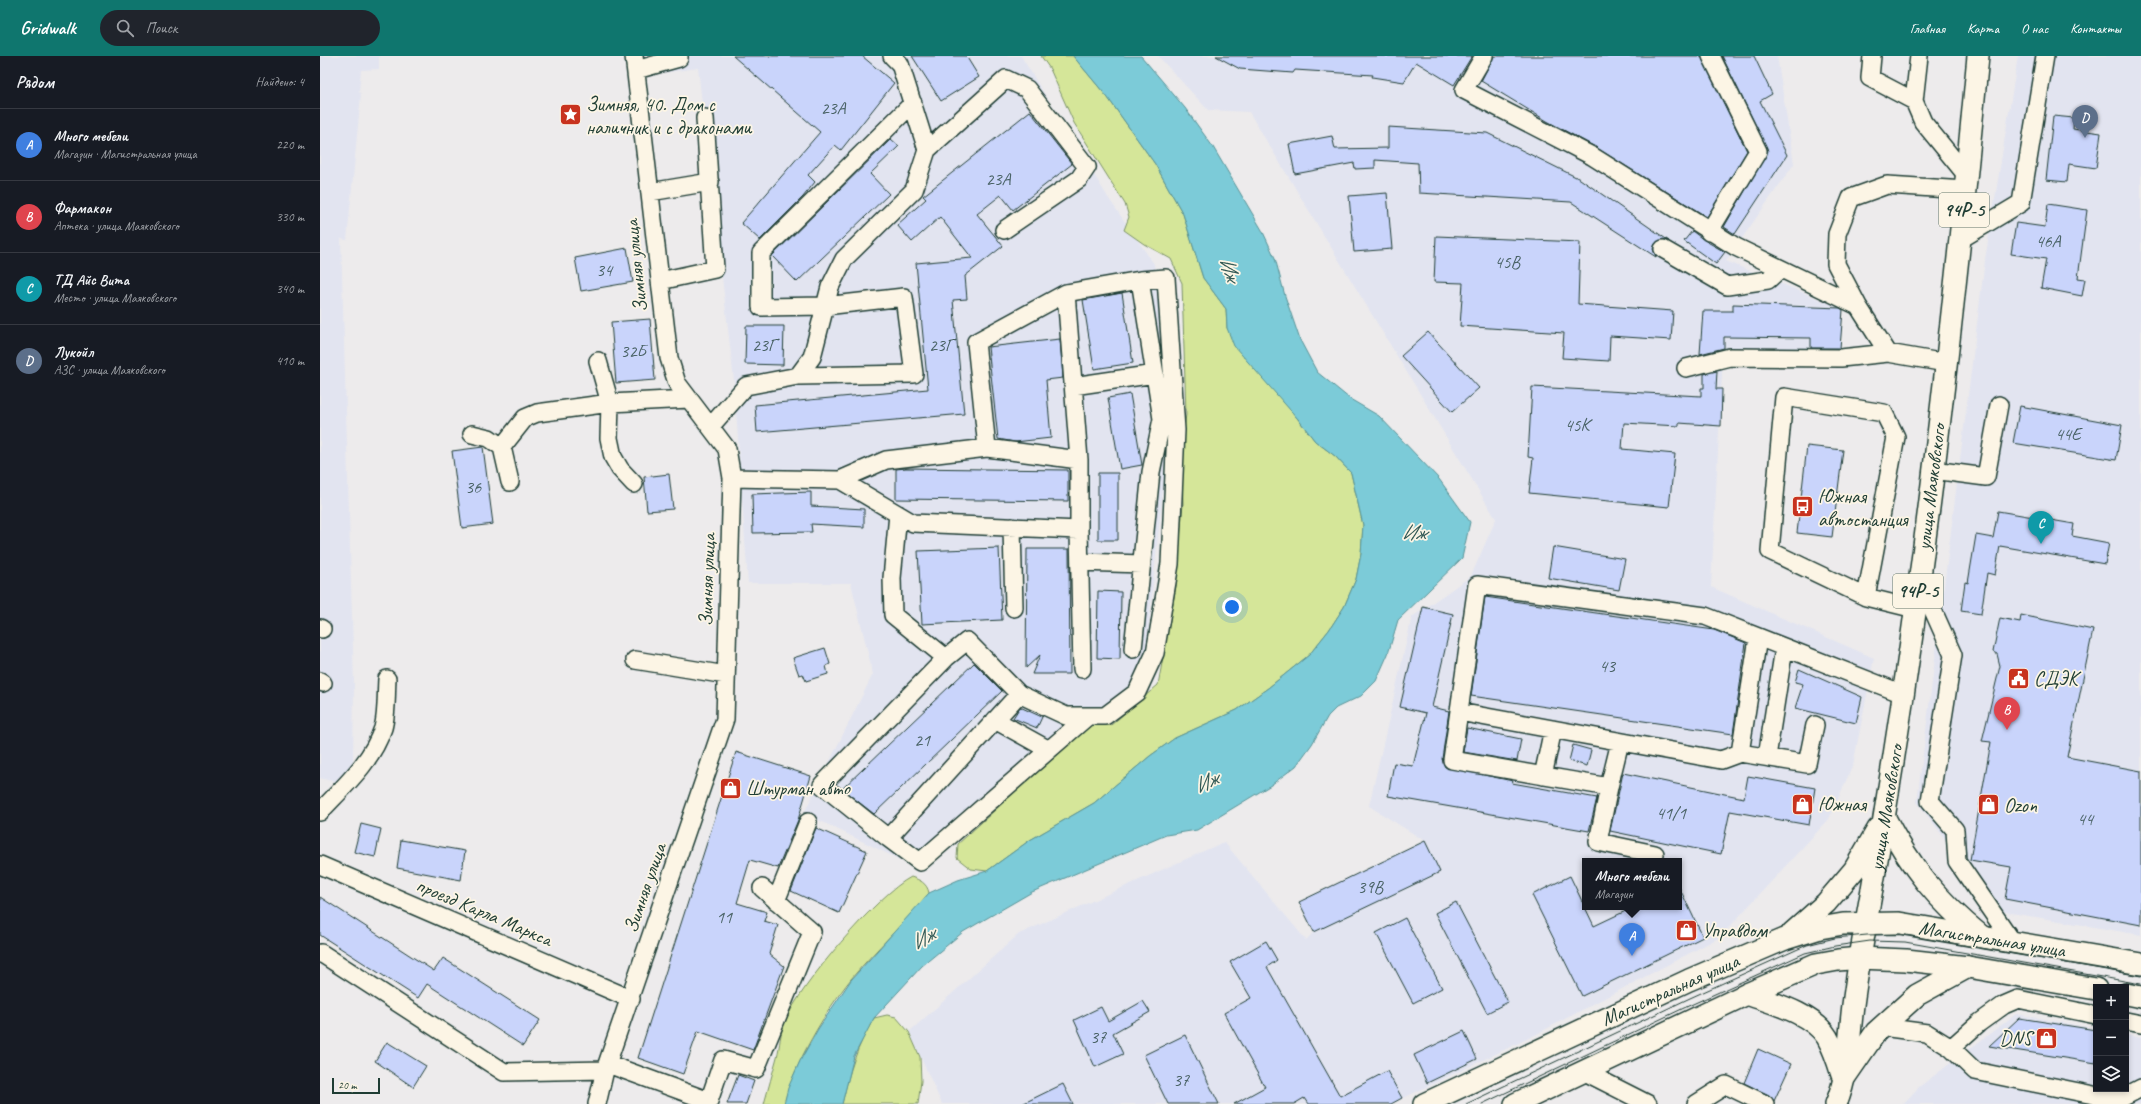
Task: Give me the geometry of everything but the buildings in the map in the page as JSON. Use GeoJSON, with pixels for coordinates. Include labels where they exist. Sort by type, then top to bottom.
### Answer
{"type":"FeatureCollection","features":[{"type":"Feature","properties":{"kind":"main road","name":"улица Маяковского"},"geometry":{"type":"LineString","coordinates":[[1836,1104],[1843,1079],[1860,958],[1885,818],[1915,609],[1961,239],[1978,56]]}},
{"type":"Feature","properties":{"kind":"main road"},"geometry":{"type":"LineString","coordinates":[[1885,818],[1902,851],[1924,882],[1954,914],[1981,936]]}},
{"type":"Feature","properties":{"kind":"main road"},"geometry":{"type":"LineString","coordinates":[[1785,939],[1826,903],[1854,870],[1885,818]]}},
{"type":"Feature","properties":{"kind":"main road","name":"Магистральная улица"},"geometry":{"type":"LineString","coordinates":[[1424,1104],[1661,993],[1785,939],[1820,928],[1843,924],[1898,923],[2012,941],[2141,964]]}},
{"type":"Feature","properties":{"kind":"main road","name":"Магистральная улица"},"geometry":{"type":"LineString","coordinates":[[1515,1104],[1746,994],[1816,964],[1860,958],[1906,960],[1968,967],[2093,988]]}},
{"type":"Feature","properties":{"kind":"main road"},"geometry":{"type":"LineString","coordinates":[[1843,1079],[1876,1032],[1917,995],[1968,967]]}},
{"type":"Feature","properties":{"kind":"main road"},"geometry":{"type":"LineString","coordinates":[[1746,994],[1787,1008],[1810,1021],[1826,1036],[1835,1053],[1843,1079]]}},
{"type":"Feature","properties":{"kind":"main road"},"geometry":{"type":"LineString","coordinates":[[2129,995],[2141,997]]}},
{"type":"Feature","properties":{"kind":"street"},"geometry":{"type":"LineString","coordinates":[[635,63],[679,58],[679,56]]}},
{"type":"Feature","properties":{"kind":"street"},"geometry":{"type":"LineString","coordinates":[[892,56],[900,64],[914,104],[927,150]]}},
{"type":"Feature","properties":{"kind":"street"},"geometry":{"type":"LineString","coordinates":[[1484,56],[1464,90],[1592,156],[1709,232],[1858,306]]}},
{"type":"Feature","properties":{"kind":"street"},"geometry":{"type":"LineString","coordinates":[[1709,232],[1758,151],[1711,56]]}},
{"type":"Feature","properties":{"kind":"street"},"geometry":{"type":"LineString","coordinates":[[1872,56],[1870,78],[1914,101]]}},
{"type":"Feature","properties":{"kind":"street"},"geometry":{"type":"LineString","coordinates":[[1919,56],[1914,101],[1923,122],[1966,183]]}},
{"type":"Feature","properties":{"kind":"street"},"geometry":{"type":"LineString","coordinates":[[1961,239],[2021,203],[2045,56]]}},
{"type":"Feature","properties":{"kind":"street","name":"Зимняя улица"},"geometry":{"type":"LineString","coordinates":[[597,1104],[606,1067],[631,999],[725,719],[732,478],[727,450],[711,426],[677,383],[669,358],[635,63]]}},
{"type":"Feature","properties":{"kind":"street"},"geometry":{"type":"LineString","coordinates":[[798,376],[812,357],[830,287],[844,259],[914,190],[927,150],[1006,79],[1027,89],[1087,167],[1079,179],[1004,230]]}},
{"type":"Feature","properties":{"kind":"street"},"geometry":{"type":"LineString","coordinates":[[711,426],[746,386],[798,376],[914,374],[904,297],[825,306],[760,307],[761,253],[914,104]]}},
{"type":"Feature","properties":{"kind":"street"},"geometry":{"type":"LineString","coordinates":[[660,281],[715,269],[705,118]]}},
{"type":"Feature","properties":{"kind":"street"},"geometry":{"type":"LineString","coordinates":[[650,192],[710,182]]}},
{"type":"Feature","properties":{"kind":"street"},"geometry":{"type":"LineString","coordinates":[[1888,353],[1858,306],[1836,264],[1837,234],[1851,198],[1887,185],[1966,183]]}},
{"type":"Feature","properties":{"kind":"street"},"geometry":{"type":"LineString","coordinates":[[1663,249],[1727,286],[1768,280],[1780,268]]}},
{"type":"Feature","properties":{"kind":"street"},"geometry":{"type":"LineString","coordinates":[[987,448],[976,342],[1066,293],[1140,280],[1166,278],[1176,430],[1170,564],[1155,653],[1137,692],[1105,716],[1088,716],[1066,716],[1019,694],[966,641],[946,658],[822,785],[920,862],[1088,716]]}},
{"type":"Feature","properties":{"kind":"street"},"geometry":{"type":"LineString","coordinates":[[1133,649],[1151,472],[1162,419],[1140,280]]}},
{"type":"Feature","properties":{"kind":"street"},"geometry":{"type":"LineString","coordinates":[[1066,293],[1079,460],[1082,669]]}},
{"type":"Feature","properties":{"kind":"street"},"geometry":{"type":"LineString","coordinates":[[1686,368],[1730,357],[1841,358],[1888,353],[1946,363]]}},
{"type":"Feature","properties":{"kind":"street"},"geometry":{"type":"LineString","coordinates":[[598,362],[610,403],[609,438],[614,457],[620,469],[634,484]]}},
{"type":"Feature","properties":{"kind":"street"},"geometry":{"type":"LineString","coordinates":[[1073,386],[1155,374]]}},
{"type":"Feature","properties":{"kind":"street"},"geometry":{"type":"LineString","coordinates":[[1866,597],[1896,437],[1884,413],[1784,397],[1770,551],[1866,597],[1915,609]]}},
{"type":"Feature","properties":{"kind":"street"},"geometry":{"type":"LineString","coordinates":[[502,447],[525,418],[537,413],[610,403],[689,399]]}},
{"type":"Feature","properties":{"kind":"street"},"geometry":{"type":"LineString","coordinates":[[1933,470],[1986,477],[1999,405]]}},
{"type":"Feature","properties":{"kind":"street"},"geometry":{"type":"LineString","coordinates":[[472,434],[490,438],[502,447],[510,482]]}},
{"type":"Feature","properties":{"kind":"street"},"geometry":{"type":"LineString","coordinates":[[732,478],[840,480],[886,460],[987,448],[1079,460]]}},
{"type":"Feature","properties":{"kind":"street"},"geometry":{"type":"LineString","coordinates":[[840,480],[913,523],[1079,530]]}},
{"type":"Feature","properties":{"kind":"street"},"geometry":{"type":"LineString","coordinates":[[898,514],[892,578],[893,615],[946,658]]}},
{"type":"Feature","properties":{"kind":"street"},"geometry":{"type":"LineString","coordinates":[[1012,527],[1014,608]]}},
{"type":"Feature","properties":{"kind":"street"},"geometry":{"type":"LineString","coordinates":[[1080,562],[1142,564]]}},
{"type":"Feature","properties":{"kind":"street"},"geometry":{"type":"LineString","coordinates":[[1919,579],[1953,655],[1930,801],[1955,830],[1957,861],[2012,941]]}},
{"type":"Feature","properties":{"kind":"street"},"geometry":{"type":"LineString","coordinates":[[1609,787],[1452,760],[1477,584],[1705,616],[1903,694]]}},
{"type":"Feature","properties":{"kind":"street"},"geometry":{"type":"LineString","coordinates":[[1740,753],[1758,638]]}},
{"type":"Feature","properties":{"kind":"street"},"geometry":{"type":"LineString","coordinates":[[1767,757],[1784,648]]}},
{"type":"Feature","properties":{"kind":"street"},"geometry":{"type":"LineString","coordinates":[[634,660],[726,675]]}},
{"type":"Feature","properties":{"kind":"street"},"geometry":{"type":"LineString","coordinates":[[320,812],[362,765],[377,744],[383,727],[387,679]]}},
{"type":"Feature","properties":{"kind":"street"},"geometry":{"type":"LineString","coordinates":[[888,838],[1019,694]]}},
{"type":"Feature","properties":{"kind":"street"},"geometry":{"type":"LineString","coordinates":[[1459,712],[1721,760],[1740,753],[1807,764],[1815,725]]}},
{"type":"Feature","properties":{"kind":"street"},"geometry":{"type":"LineString","coordinates":[[995,720],[1048,750]]}},
{"type":"Feature","properties":{"kind":"street"},"geometry":{"type":"LineString","coordinates":[[1543,776],[1553,729]]}},
{"type":"Feature","properties":{"kind":"street"},"geometry":{"type":"LineString","coordinates":[[1620,742],[1598,842],[1655,854]]}},
{"type":"Feature","properties":{"kind":"street"},"geometry":{"type":"LineString","coordinates":[[776,901],[808,822]]}},
{"type":"Feature","properties":{"kind":"street","name":"проезд Карла Маркса"},"geometry":{"type":"LineString","coordinates":[[320,865],[631,999]]}},
{"type":"Feature","properties":{"kind":"street"},"geometry":{"type":"LineString","coordinates":[[320,954],[321,953],[504,1072],[606,1067],[709,1101],[723,1060],[756,1069],[812,932],[762,888]]}},
{"type":"Feature","properties":{"kind":"street"},"geometry":{"type":"LineString","coordinates":[[1951,1048],[1979,1023],[2004,1005],[2018,999],[2093,1014]]}},
{"type":"Feature","properties":{"kind":"street"},"geometry":{"type":"LineString","coordinates":[[2129,1022],[2141,1024]]}},
{"type":"Feature","properties":{"kind":"street"},"geometry":{"type":"LineString","coordinates":[[1882,1027],[1927,1033],[1951,1048],[1975,1071],[2118,1100],[2141,1088]]}},
{"type":"Feature","properties":{"kind":"street"},"geometry":{"type":"LineString","coordinates":[[1583,1071],[1641,1103]]}},
{"type":"Feature","properties":{"kind":"street"},"geometry":{"type":"LineString","coordinates":[[1696,1104],[1726,1085],[1765,1104]]}},
{"type":"Feature","properties":{"kind":"shaded area"},"geometry":{"type":"Polygon","coordinates":[[[320,56],[379,56],[379,69],[361,70],[359,92],[361,94],[347,240],[341,239],[354,685],[353,760],[348,785],[320,778],[320,56]]]}},
{"type":"Feature","properties":{"kind":"shaded area"},"geometry":{"type":"Polygon","coordinates":[[[645,56],[1021,56],[1109,199],[1154,264],[1170,420],[1145,661],[1130,691],[917,868],[804,813],[873,674],[851,583],[748,583],[734,381],[698,68],[647,75],[645,56]]]}},
{"type":"Feature","properties":{"kind":"shaded area"},"geometry":{"type":"Polygon","coordinates":[[[1158,56],[1777,56],[1794,164],[1726,261],[1843,309],[1840,351],[1723,354],[1711,587],[1874,658],[1853,765],[1829,819],[1720,937],[1531,1037],[1391,1104],[942,1104],[909,1032],[1019,934],[1224,842],[1306,940],[1314,932],[1299,902],[1425,841],[1369,806],[1412,617],[1471,576],[1496,519],[1249,112],[1208,110],[1158,56]]]}},
{"type":"Feature","properties":{"kind":"shaded area"},"geometry":{"type":"Polygon","coordinates":[[[2018,56],[2141,56],[2141,935],[2000,911],[1917,802],[1985,260],[2018,56]]]}},
{"type":"Feature","properties":{"kind":"shaded area"},"geometry":{"type":"Polygon","coordinates":[[[2016,1014],[2093,1028],[2093,1092],[2129,1092],[2129,1036],[2141,1038],[2141,1104],[1903,1104],[1919,1087],[2016,1014]]]}},
{"type":"Feature","properties":{"kind":"green space"},"geometry":{"type":"Polygon","coordinates":[[[1041,56],[1073,56],[1108,98],[1155,164],[1183,214],[1203,278],[1226,309],[1227,328],[1315,441],[1335,456],[1351,473],[1363,525],[1361,554],[1356,579],[1344,607],[1329,630],[1309,655],[1268,688],[1237,710],[1175,738],[1150,756],[1094,803],[1030,840],[987,871],[971,869],[957,858],[958,844],[1089,724],[1111,725],[1158,685],[1176,586],[1183,504],[1181,446],[1186,415],[1182,283],[1171,259],[1144,244],[1124,230],[1129,217],[1125,204],[1074,123],[1050,69],[1041,56]]]}},
{"type":"Feature","properties":{"kind":"green space"},"geometry":{"type":"Polygon","coordinates":[[[911,877],[923,882],[929,893],[851,979],[831,1006],[803,1056],[788,1089],[784,1104],[764,1104],[777,1057],[782,1030],[793,1006],[822,965],[860,921],[879,902],[911,877]]]}},
{"type":"Feature","properties":{"kind":"green space"},"geometry":{"type":"Polygon","coordinates":[[[887,1015],[896,1017],[909,1032],[920,1057],[921,1081],[918,1104],[842,1104],[854,1060],[868,1029],[874,1018],[887,1015]]]}},
{"type":"Feature","properties":{"kind":"water","name":"Иж"},"geometry":{"type":"Polygon","coordinates":[[[1073,56],[1141,56],[1185,108],[1213,147],[1262,230],[1275,258],[1285,296],[1300,340],[1317,372],[1350,399],[1379,416],[1439,479],[1470,522],[1462,558],[1398,620],[1388,654],[1376,681],[1361,696],[1336,708],[1328,716],[1312,744],[1296,766],[1271,785],[1197,830],[1166,835],[1032,892],[963,932],[922,966],[874,1018],[854,1056],[842,1104],[784,1104],[788,1088],[800,1061],[818,1029],[851,980],[929,893],[958,880],[987,871],[1030,840],[1094,803],[1150,756],[1175,738],[1237,710],[1268,688],[1309,655],[1329,630],[1344,607],[1356,579],[1361,554],[1363,525],[1351,473],[1335,456],[1315,441],[1298,419],[1234,346],[1227,328],[1226,309],[1203,278],[1183,214],[1155,164],[1108,98],[1073,56]]]}},
{"type":"Feature","properties":{"kind":"tram line"},"geometry":{"type":"LineString","coordinates":[[1466,1104],[1690,998],[1807,945],[1835,938],[1900,934],[2141,976]]}},
{"type":"Feature","properties":{"kind":"tram line"},"geometry":{"type":"LineString","coordinates":[[1482,1104],[1684,1008],[1805,953],[1835,946],[1870,941],[1905,942],[2141,984]]}},
{"type":"Feature","properties":{"kind":"place","name":"Зимняя, 40. Дом с наличник и с драконами"},"geometry":{"type":"Point","coordinates":[570,115]}},
{"type":"Feature","properties":{"kind":"place","name":"Лукойл"},"geometry":{"type":"Point","coordinates":[2085,138]}},
{"type":"Feature","properties":{"kind":"place","name":"Южная автостанция"},"geometry":{"type":"Point","coordinates":[1803,507]}},
{"type":"Feature","properties":{"kind":"place","name":"ТД Айс Вита"},"geometry":{"type":"Point","coordinates":[2041,544]}},
{"type":"Feature","properties":{"kind":"place","name":"СДЭК"},"geometry":{"type":"Point","coordinates":[2018,678]}},
{"type":"Feature","properties":{"kind":"place","name":"Фармакон"},"geometry":{"type":"Point","coordinates":[2007,730]}},
{"type":"Feature","properties":{"kind":"place","name":"Штурман авто"},"geometry":{"type":"Point","coordinates":[731,788]}},
{"type":"Feature","properties":{"kind":"place","name":"Южная"},"geometry":{"type":"Point","coordinates":[1803,804]}},
{"type":"Feature","properties":{"kind":"place","name":"Ozon"},"geometry":{"type":"Point","coordinates":[1988,805]}},
{"type":"Feature","properties":{"kind":"place","name":"Управдом"},"geometry":{"type":"Point","coordinates":[1686,930]}},
{"type":"Feature","properties":{"kind":"place","name":"Много мебели"},"geometry":{"type":"Point","coordinates":[1632,956]}},
{"type":"Feature","properties":{"kind":"place","name":"DNS"},"geometry":{"type":"Point","coordinates":[2047,1038]}}]}
